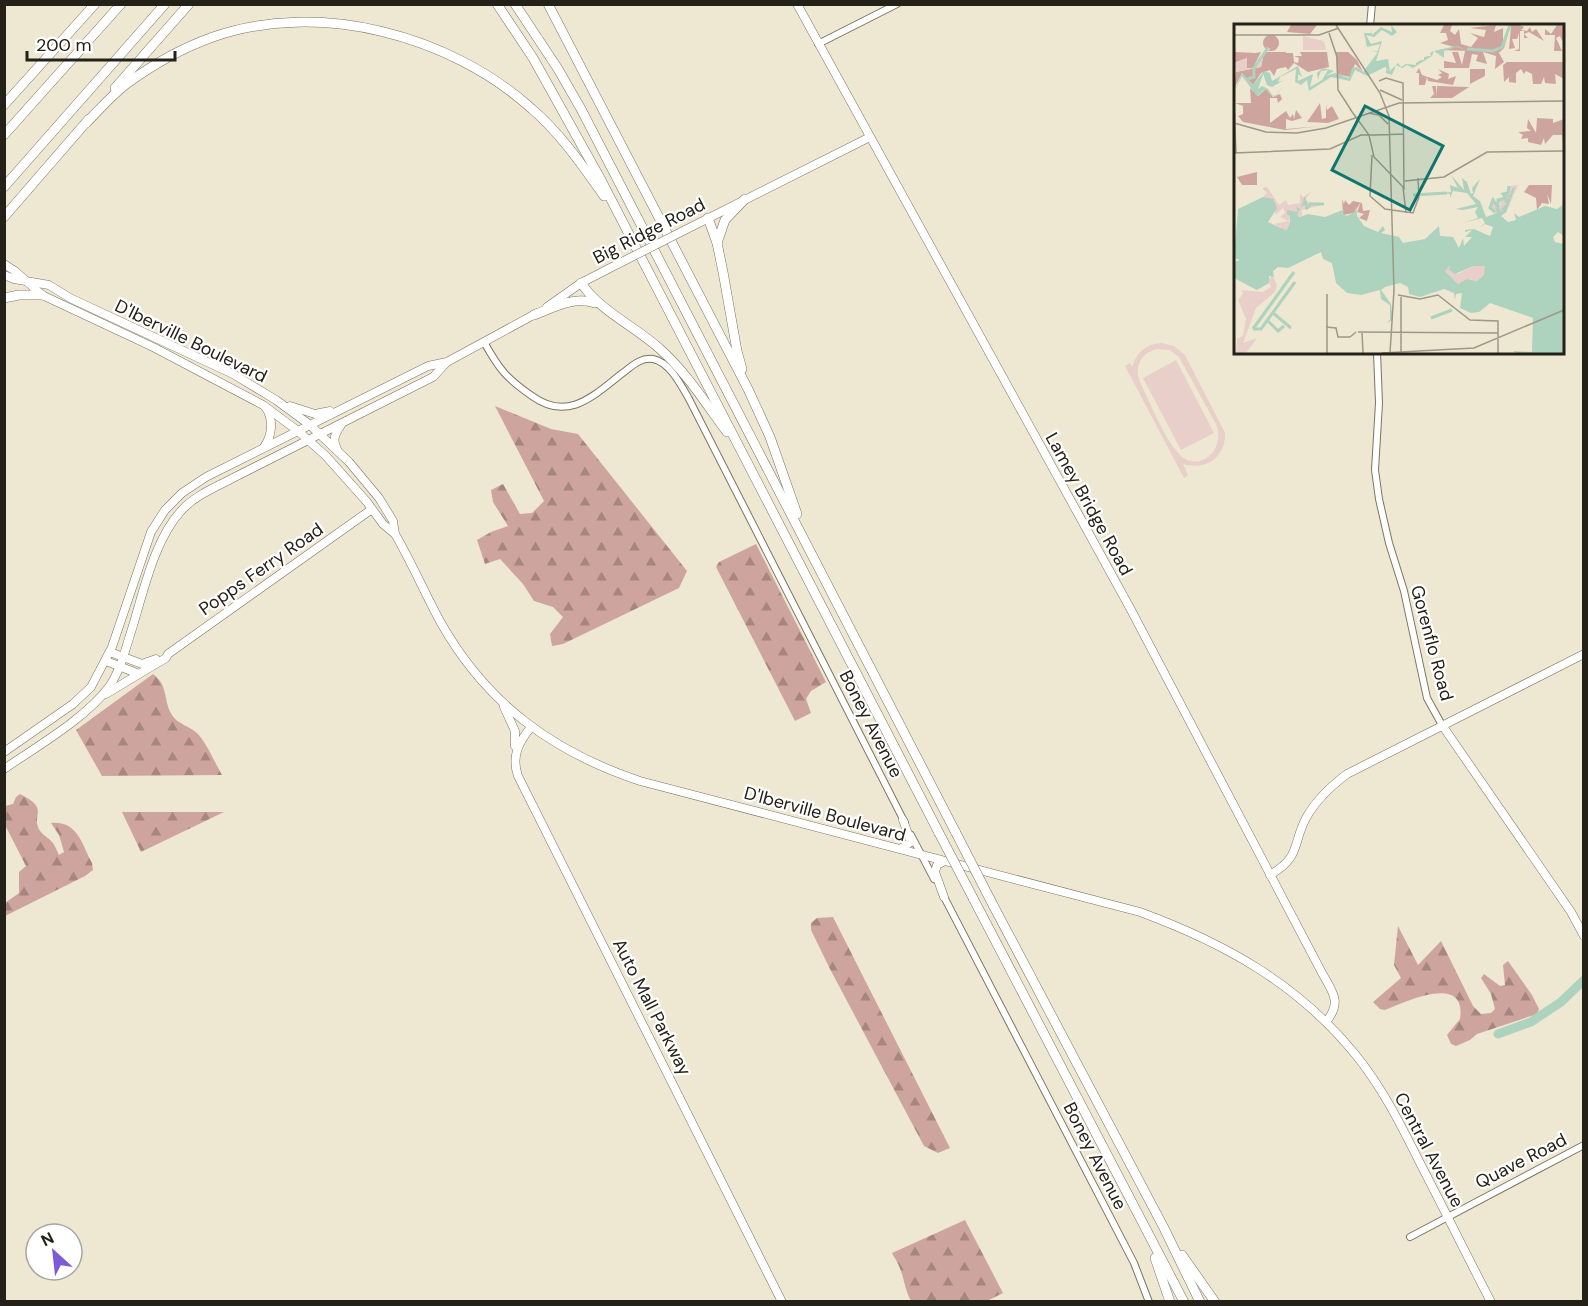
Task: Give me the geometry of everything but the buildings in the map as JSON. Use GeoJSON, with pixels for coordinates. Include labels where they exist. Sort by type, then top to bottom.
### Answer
{"type":"FeatureCollection","features":[{"type":"Feature","properties":{"kind":"highway"},"geometry":{"type":"LineString","coordinates":[[4,105],[95,4]]}},
{"type":"Feature","properties":{"kind":"highway"},"geometry":{"type":"LineString","coordinates":[[4,135],[121,4]]}},
{"type":"Feature","properties":{"kind":"highway"},"geometry":{"type":"LineString","coordinates":[[4,187],[165,4]]}},
{"type":"Feature","properties":{"kind":"highway"},"geometry":{"type":"LineString","coordinates":[[4,217],[189,4]]}},
{"type":"Feature","properties":{"kind":"highway"},"geometry":{"type":"LineString","coordinates":[[497,4],[533,58],[622,220],[1184,1302]]}},
{"type":"Feature","properties":{"kind":"highway"},"geometry":{"type":"LineString","coordinates":[[515,4],[558,69],[581,109],[956,833],[1164,1228],[1200,1302]]}},
{"type":"Feature","properties":{"kind":"highway"},"geometry":{"type":"LineString","coordinates":[[548,4],[748,388],[770,437],[808,547]]}},
{"type":"Feature","properties":{"kind":"highway"},"geometry":{"type":"LineString","coordinates":[[86,123],[124,86],[179,52],[214,37],[252,26],[287,22],[337,23],[363,27],[404,37],[459,58],[515,94],[566,144],[622,220]]}},
{"type":"Feature","properties":{"kind":"highway"},"geometry":{"type":"LineString","coordinates":[[717,243],[725,220],[745,200]]}},
{"type":"Feature","properties":{"kind":"highway"},"geometry":{"type":"LineString","coordinates":[[708,218],[717,243],[737,351],[748,388]]}},
{"type":"Feature","properties":{"kind":"highway"},"geometry":{"type":"LineString","coordinates":[[582,284],[599,304],[646,337],[672,360],[743,453]]}},
{"type":"Feature","properties":{"kind":"highway"},"geometry":{"type":"LineString","coordinates":[[4,298],[19,295],[42,295]]}},
{"type":"Feature","properties":{"kind":"highway"},"geometry":{"type":"LineString","coordinates":[[534,315],[576,300],[599,304]]}},
{"type":"Feature","properties":{"kind":"highway"},"geometry":{"type":"LineString","coordinates":[[1142,1222],[1170,1302]]}},
{"type":"Feature","properties":{"kind":"highway"},"geometry":{"type":"LineString","coordinates":[[1164,1228],[1215,1302]]}},
{"type":"Feature","properties":{"kind":"main road","name":"Lamey Bridge Road"},"geometry":{"type":"LineString","coordinates":[[797,4],[1130,608],[1333,994],[1336,1004],[1334,1019],[1341,1038]]}},
{"type":"Feature","properties":{"kind":"main road","name":"Big Ridge Road"},"geometry":{"type":"LineString","coordinates":[[298,431],[428,366],[447,362],[534,315],[612,267],[870,137]]}},
{"type":"Feature","properties":{"kind":"main road","name":"D'Iberville Boulevard"},"geometry":{"type":"LineString","coordinates":[[4,264],[42,295],[146,344],[263,405],[298,431],[340,470],[383,524],[395,534]]}},
{"type":"Feature","properties":{"kind":"main road","name":"D'Iberville Boulevard"},"geometry":{"type":"LineString","coordinates":[[4,275],[50,285],[70,298],[233,374],[276,400],[310,425],[379,498],[393,521],[395,534],[441,623],[461,656],[502,703],[531,727],[571,752],[609,770],[640,781],[1130,909],[1178,926],[1248,960],[1278,980],[1326,1022]]}},
{"type":"Feature","properties":{"kind":"main road","name":"Big Ridge Road"},"geometry":{"type":"LineString","coordinates":[[309,441],[433,377],[447,362]]}},
{"type":"Feature","properties":{"kind":"main road"},"geometry":{"type":"LineString","coordinates":[[276,400],[315,414],[352,404]]}},
{"type":"Feature","properties":{"kind":"main road"},"geometry":{"type":"LineString","coordinates":[[263,405],[269,413],[271,429],[270,438],[263,448]]}},
{"type":"Feature","properties":{"kind":"main road"},"geometry":{"type":"LineString","coordinates":[[337,451],[333,442],[341,425]]}},
{"type":"Feature","properties":{"kind":"main road"},"geometry":{"type":"LineString","coordinates":[[4,752],[91,687],[110,652],[151,532],[165,510],[182,494],[206,477],[298,431]]}},
{"type":"Feature","properties":{"kind":"main road"},"geometry":{"type":"LineString","coordinates":[[4,769],[78,716],[100,698],[110,686],[123,658],[158,550],[168,527],[183,509],[201,495],[231,478],[309,441]]}},
{"type":"Feature","properties":{"kind":"main road","name":"Popps Ferry Road"},"geometry":{"type":"LineString","coordinates":[[100,698],[166,658],[168,654],[372,509]]}},
{"type":"Feature","properties":{"kind":"main road","name":"Popps Ferry Road"},"geometry":{"type":"LineString","coordinates":[[110,652],[145,664],[168,654]]}},
{"type":"Feature","properties":{"kind":"main road"},"geometry":{"type":"LineString","coordinates":[[1270,875],[1282,868],[1291,858],[1310,811],[1333,785],[1361,765],[1584,654]]}},
{"type":"Feature","properties":{"kind":"main road"},"geometry":{"type":"LineString","coordinates":[[106,661],[139,674]]}},
{"type":"Feature","properties":{"kind":"main road","name":"Auto Mall Parkway"},"geometry":{"type":"LineString","coordinates":[[502,703],[515,731],[515,764],[518,776],[782,1302]]}},
{"type":"Feature","properties":{"kind":"main road","name":"Gorenflo Road"},"geometry":{"type":"LineString","coordinates":[[1442,725],[1571,912],[1584,936]]}},
{"type":"Feature","properties":{"kind":"main road"},"geometry":{"type":"LineString","coordinates":[[516,751],[531,727]]}},
{"type":"Feature","properties":{"kind":"main road"},"geometry":{"type":"LineString","coordinates":[[900,849],[911,842],[903,820]]}},
{"type":"Feature","properties":{"kind":"main road"},"geometry":{"type":"LineString","coordinates":[[944,897],[935,872],[937,865],[946,861]]}},
{"type":"Feature","properties":{"kind":"main road"},"geometry":{"type":"LineString","coordinates":[[1326,1022],[1334,1011]]}},
{"type":"Feature","properties":{"kind":"main road","name":"Central Avenue"},"geometry":{"type":"LineString","coordinates":[[1326,1022],[1380,1089],[1491,1302]]}},
{"type":"Feature","properties":{"kind":"street"},"geometry":{"type":"LineString","coordinates":[[818,44],[897,4]]}},
{"type":"Feature","properties":{"kind":"street"},"geometry":{"type":"LineString","coordinates":[[1370,24],[1372,4]]}},
{"type":"Feature","properties":{"kind":"street","name":"Boney Avenue"},"geometry":{"type":"LineString","coordinates":[[484,342],[498,368],[510,380],[537,400],[556,408],[578,405],[644,360],[657,360],[674,375],[689,399],[903,820],[1130,1254],[1147,1292],[1149,1302]]}},
{"type":"Feature","properties":{"kind":"street","name":"Gorenflo Road"},"geometry":{"type":"LineString","coordinates":[[1377,354],[1379,403],[1375,461],[1379,499],[1412,626],[1427,698],[1442,725]]}},
{"type":"Feature","properties":{"kind":"street","name":"Quave Road"},"geometry":{"type":"LineString","coordinates":[[1410,1237],[1584,1145]]}},
{"type":"Feature","properties":{"kind":"green space"},"geometry":{"type":"Polygon","coordinates":[[[495,406],[551,429],[578,434],[687,571],[679,588],[563,644],[552,646],[550,634],[563,617],[553,607],[534,601],[523,584],[500,559],[485,564],[477,540],[508,526],[493,502],[491,490],[503,484],[520,514],[532,513],[544,501],[495,406]]]}},
{"type":"Feature","properties":{"kind":"green space"},"geometry":{"type":"Polygon","coordinates":[[[756,544],[826,682],[811,691],[806,699],[811,713],[795,721],[716,567],[719,562],[756,544]]]}},
{"type":"Feature","properties":{"kind":"green space"},"geometry":{"type":"Polygon","coordinates":[[[153,674],[164,689],[172,715],[177,721],[198,734],[222,775],[102,776],[76,730],[153,674]]]}},
{"type":"Feature","properties":{"kind":"green space"},"geometry":{"type":"Polygon","coordinates":[[[20,794],[35,804],[38,809],[38,826],[53,843],[59,855],[64,852],[59,835],[51,823],[67,826],[78,835],[92,863],[93,870],[5,916],[5,903],[19,893],[19,872],[26,866],[5,825],[5,806],[13,804],[20,794]]]}},
{"type":"Feature","properties":{"kind":"green space"},"geometry":{"type":"Polygon","coordinates":[[[122,812],[224,812],[141,852],[122,812]]]}},
{"type":"Feature","properties":{"kind":"green space"},"geometry":{"type":"Polygon","coordinates":[[[833,917],[950,1148],[938,1153],[924,1146],[830,969],[811,930],[811,923],[817,918],[833,917]]]}},
{"type":"Feature","properties":{"kind":"green space"},"geometry":{"type":"Polygon","coordinates":[[[1398,926],[1418,965],[1441,941],[1473,1006],[1481,1014],[1491,1013],[1495,1009],[1491,994],[1481,978],[1484,974],[1500,986],[1505,985],[1503,965],[1508,961],[1532,995],[1539,1009],[1537,1014],[1477,1034],[1456,1046],[1451,1044],[1447,1035],[1460,1019],[1460,1005],[1454,997],[1445,993],[1433,994],[1406,1001],[1385,1010],[1380,1009],[1373,1002],[1401,978],[1394,965],[1398,926]]]}},
{"type":"Feature","properties":{"kind":"green space"},"geometry":{"type":"Polygon","coordinates":[[[965,1220],[1003,1293],[987,1301],[911,1301],[892,1253],[965,1220]]]}},
{"type":"Feature","properties":{"kind":"shaded area"},"geometry":{"type":"Polygon","coordinates":[[[1162,343],[1174,346],[1185,355],[1225,433],[1222,449],[1213,460],[1207,464],[1191,466],[1183,464],[1188,475],[1184,478],[1125,366],[1130,363],[1132,367],[1143,350],[1151,345],[1162,343]],[[1157,349],[1143,357],[1140,361],[1138,376],[1173,447],[1186,459],[1194,462],[1201,461],[1214,451],[1218,434],[1216,424],[1179,357],[1170,350],[1157,349]]]}},
{"type":"Feature","properties":{"kind":"shaded area"},"geometry":{"type":"Polygon","coordinates":[[[1176,360],[1214,433],[1181,450],[1143,378],[1176,360]]]}},
{"type":"Feature","properties":{"kind":"waterway"},"geometry":{"type":"LineString","coordinates":[[1498,1034],[1531,1022],[1561,1002],[1584,980]]}}]}
